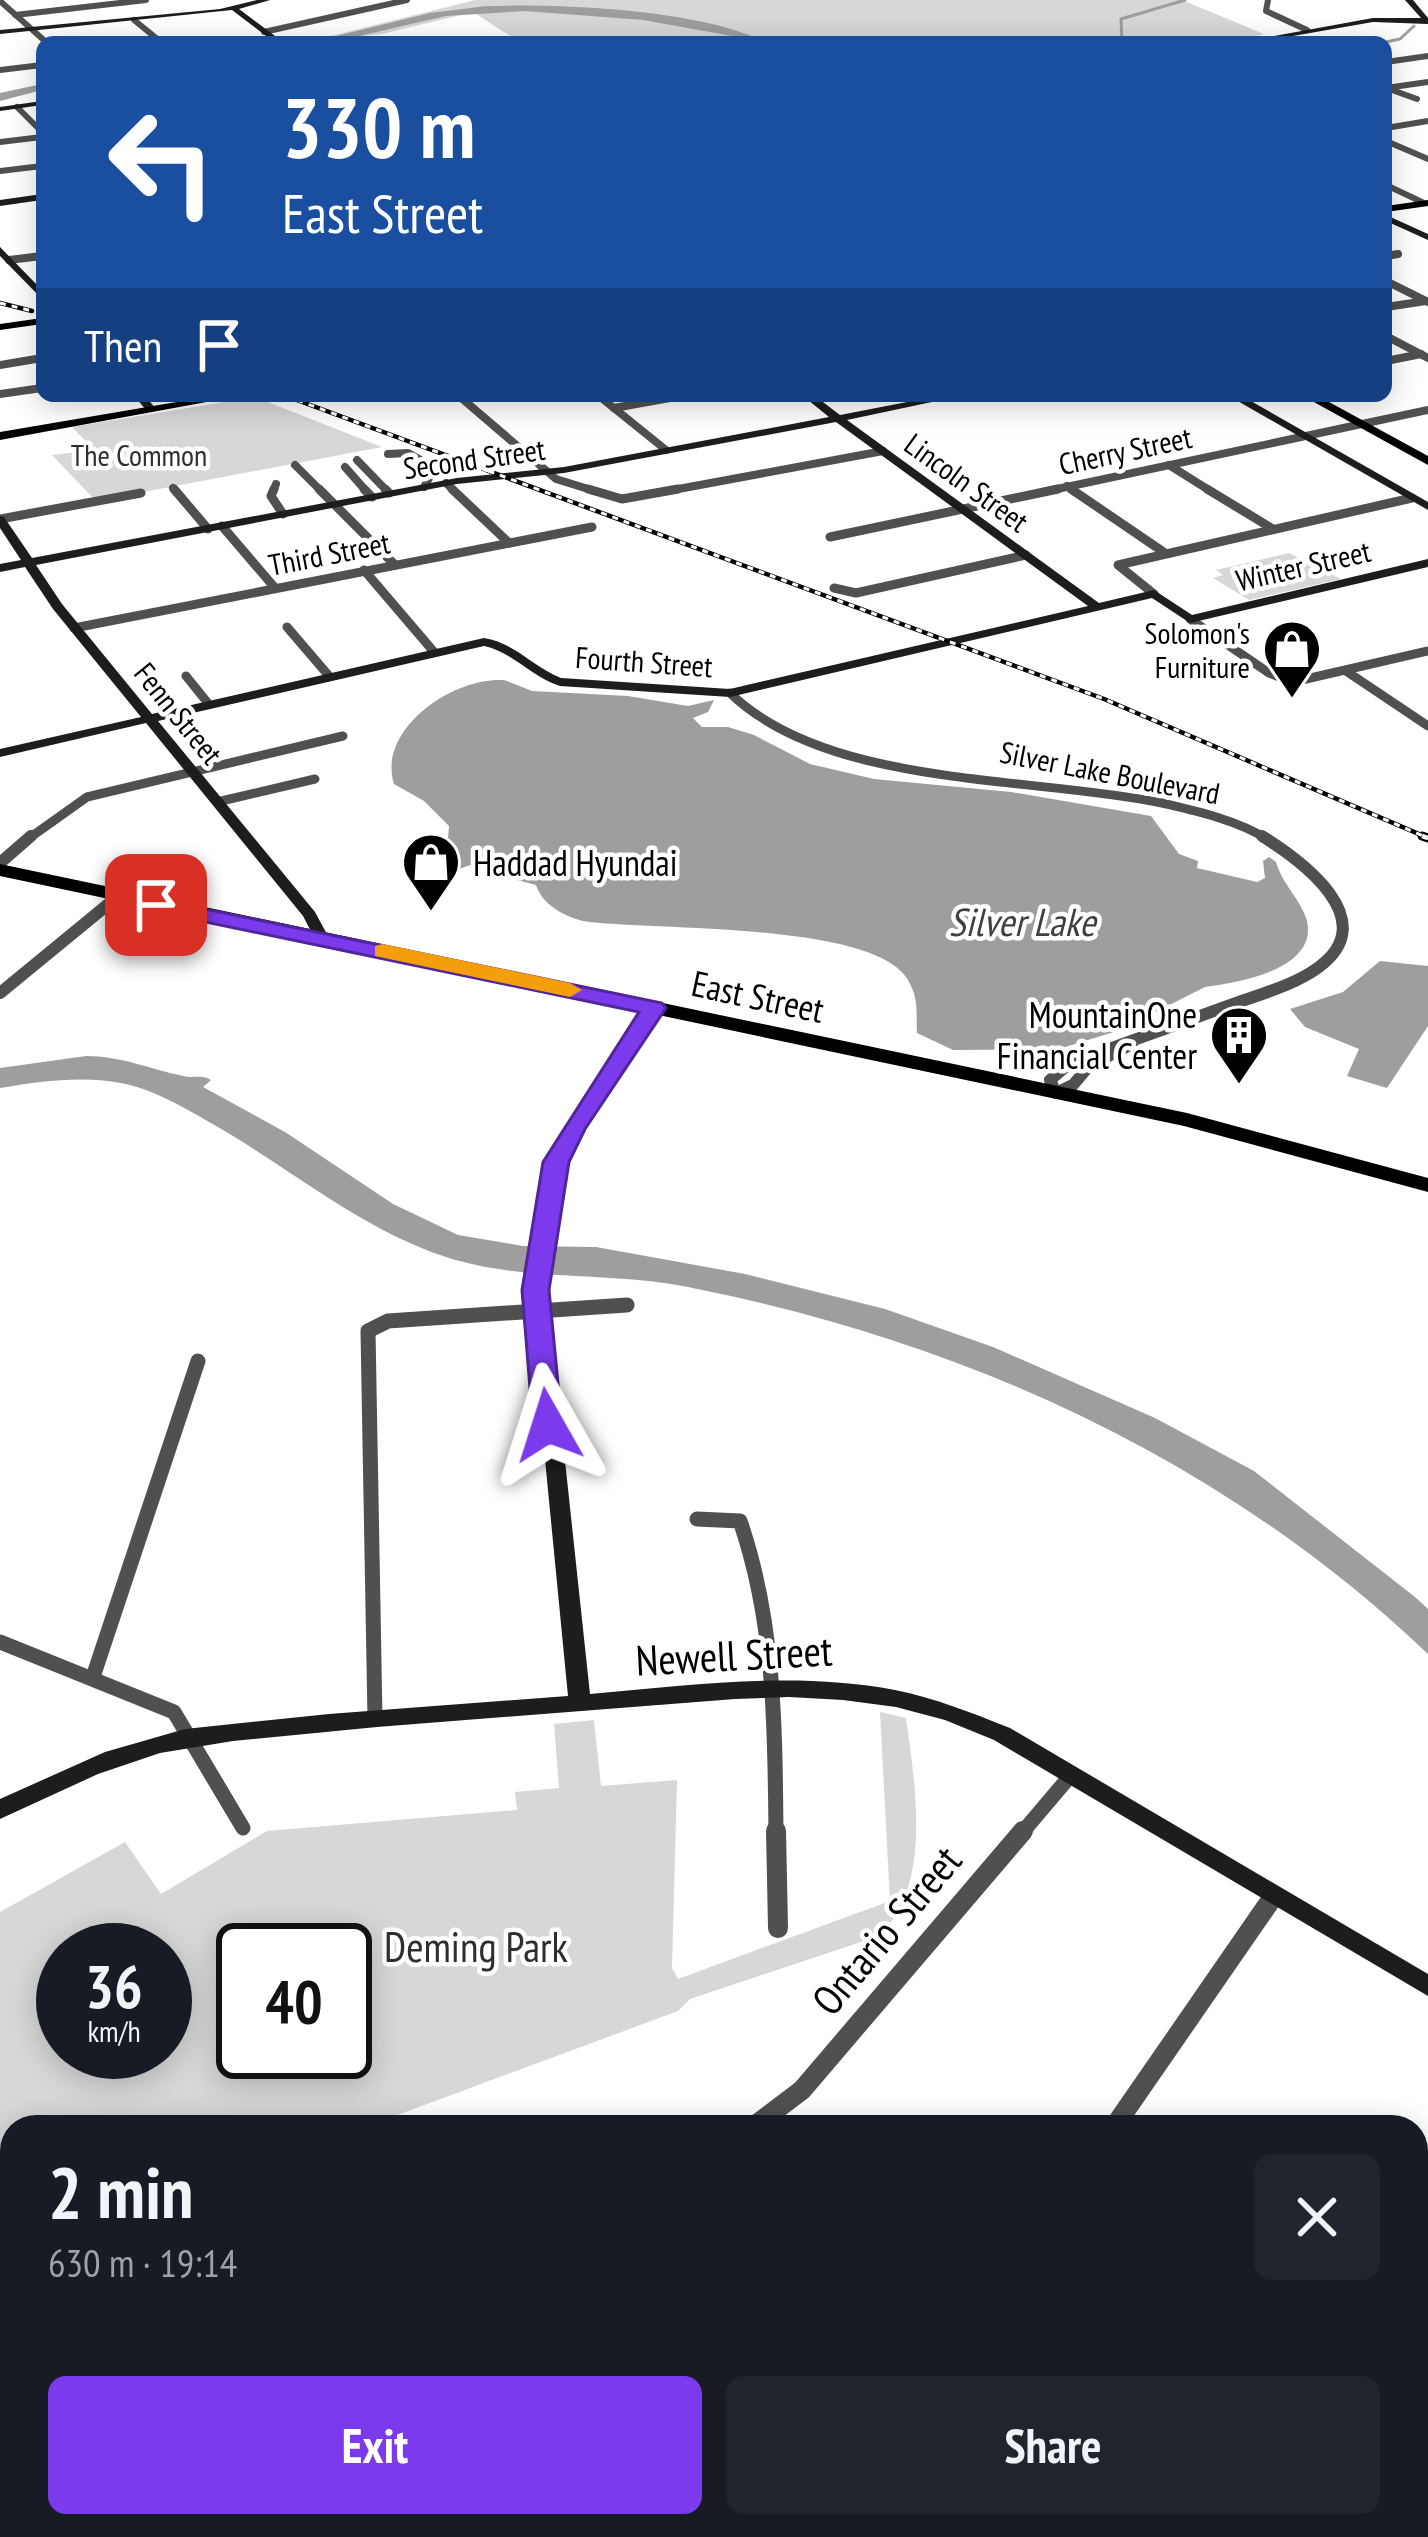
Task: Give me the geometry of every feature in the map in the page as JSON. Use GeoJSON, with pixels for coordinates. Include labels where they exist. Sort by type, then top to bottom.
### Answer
{"type":"FeatureCollection","features":[{"type":"Feature","properties":{"kind":"highway","name":"East Street"},"geometry":{"type":"LineString","coordinates":[[0,867],[116,897],[1233,1131],[1428,1185]]}},
{"type":"Feature","properties":{"kind":"main road"},"geometry":{"type":"LineString","coordinates":[[1392,208],[1426,203]]}},
{"type":"Feature","properties":{"kind":"main road"},"geometry":{"type":"LineString","coordinates":[[0,330],[36,324]]}},
{"type":"Feature","properties":{"kind":"main road"},"geometry":{"type":"LineString","coordinates":[[0,436],[198,402]]}},
{"type":"Feature","properties":{"kind":"main road"},"geometry":{"type":"LineString","coordinates":[[1320,402],[1428,461]]}},
{"type":"Feature","properties":{"kind":"street"},"geometry":{"type":"LineString","coordinates":[[15,15],[146,0]]}},
{"type":"Feature","properties":{"kind":"street"},"geometry":{"type":"LineString","coordinates":[[222,0],[270,36]]}},
{"type":"Feature","properties":{"kind":"street"},"geometry":{"type":"LineString","coordinates":[[0,32],[234,8],[266,0]]}},
{"type":"Feature","properties":{"kind":"street"},"geometry":{"type":"LineString","coordinates":[[265,32],[406,0]]}},
{"type":"Feature","properties":{"kind":"street"},"geometry":{"type":"LineString","coordinates":[[1268,0],[1265,11],[1307,30]]}},
{"type":"Feature","properties":{"kind":"street"},"geometry":{"type":"LineString","coordinates":[[1276,36],[1371,20],[1427,21],[1423,8],[1409,0]]}},
{"type":"Feature","properties":{"kind":"street"},"geometry":{"type":"LineString","coordinates":[[0,1],[40,36]]}},
{"type":"Feature","properties":{"kind":"street"},"geometry":{"type":"LineString","coordinates":[[134,20],[154,36]]}},
{"type":"Feature","properties":{"kind":"street"},"geometry":{"type":"LineString","coordinates":[[1392,61],[1428,56]]}},
{"type":"Feature","properties":{"kind":"street"},"geometry":{"type":"LineString","coordinates":[[0,70],[36,66]]}},
{"type":"Feature","properties":{"kind":"street"},"geometry":{"type":"LineString","coordinates":[[1392,87],[1428,82]]}},
{"type":"Feature","properties":{"kind":"street"},"geometry":{"type":"LineString","coordinates":[[1392,90],[1417,99]]}},
{"type":"Feature","properties":{"kind":"street"},"geometry":{"type":"LineString","coordinates":[[0,109],[36,104]]}},
{"type":"Feature","properties":{"kind":"street"},"geometry":{"type":"LineString","coordinates":[[17,106],[36,127]]}},
{"type":"Feature","properties":{"kind":"street"},"geometry":{"type":"LineString","coordinates":[[1392,127],[1428,121]]}},
{"type":"Feature","properties":{"kind":"street"},"geometry":{"type":"LineString","coordinates":[[0,142],[36,135]]}},
{"type":"Feature","properties":{"kind":"street"},"geometry":{"type":"LineString","coordinates":[[1392,144],[1428,159]]}},
{"type":"Feature","properties":{"kind":"street"},"geometry":{"type":"LineString","coordinates":[[0,171],[36,167]]}},
{"type":"Feature","properties":{"kind":"street"},"geometry":{"type":"LineString","coordinates":[[1392,188],[1426,203]]}},
{"type":"Feature","properties":{"kind":"street"},"geometry":{"type":"LineString","coordinates":[[0,203],[36,198]]}},
{"type":"Feature","properties":{"kind":"street"},"geometry":{"type":"LineString","coordinates":[[1392,221],[1428,237]]}},
{"type":"Feature","properties":{"kind":"street"},"geometry":{"type":"LineString","coordinates":[[0,250],[6,264],[36,291]]}},
{"type":"Feature","properties":{"kind":"street"},"geometry":{"type":"LineString","coordinates":[[1392,255],[1398,254]]}},
{"type":"Feature","properties":{"kind":"street"},"geometry":{"type":"LineString","coordinates":[[6,264],[36,260]]}},
{"type":"Feature","properties":{"kind":"street"},"geometry":{"type":"LineString","coordinates":[[1392,284],[1427,301]]}},
{"type":"Feature","properties":{"kind":"street"},"geometry":{"type":"LineString","coordinates":[[1392,306],[1427,301]]}},
{"type":"Feature","properties":{"kind":"street"},"geometry":{"type":"LineString","coordinates":[[1392,339],[1424,356]]}},
{"type":"Feature","properties":{"kind":"street"},"geometry":{"type":"LineString","coordinates":[[1392,360],[1424,356]]}},
{"type":"Feature","properties":{"kind":"street"},"geometry":{"type":"LineString","coordinates":[[0,365],[36,359]]}},
{"type":"Feature","properties":{"kind":"street"},"geometry":{"type":"LineString","coordinates":[[0,394],[36,389]]}},
{"type":"Feature","properties":{"kind":"street"},"geometry":{"type":"LineString","coordinates":[[145,402],[152,410]]}},
{"type":"Feature","properties":{"kind":"street"},"geometry":{"type":"LineString","coordinates":[[466,402],[545,472],[588,492],[636,500],[883,451]]}},
{"type":"Feature","properties":{"kind":"street"},"geometry":{"type":"LineString","coordinates":[[606,402],[666,450]]}},
{"type":"Feature","properties":{"kind":"street"},"geometry":{"type":"LineString","coordinates":[[614,408],[648,402]]}},
{"type":"Feature","properties":{"kind":"street","name":"Lincoln Street"},"geometry":{"type":"LineString","coordinates":[[817,402],[1097,607]]}},
{"type":"Feature","properties":{"kind":"street","name":"Second Street"},"geometry":{"type":"LineString","coordinates":[[0,568],[446,483],[545,472],[922,402]]}},
{"type":"Feature","properties":{"kind":"street"},"geometry":{"type":"LineString","coordinates":[[1245,402],[1428,507]]}},
{"type":"Feature","properties":{"kind":"street","name":"Cherry Street"},"geometry":{"type":"LineString","coordinates":[[830,537],[1428,410]]}},
{"type":"Feature","properties":{"kind":"street"},"geometry":{"type":"LineString","coordinates":[[388,454],[408,453],[435,468],[424,487]]}},
{"type":"Feature","properties":{"kind":"street"},"geometry":{"type":"LineString","coordinates":[[357,460],[388,494]]}},
{"type":"Feature","properties":{"kind":"street"},"geometry":{"type":"LineString","coordinates":[[295,465],[394,565]]}},
{"type":"Feature","properties":{"kind":"street"},"geometry":{"type":"LineString","coordinates":[[1169,465],[1273,529]]}},
{"type":"Feature","properties":{"kind":"street"},"geometry":{"type":"LineString","coordinates":[[345,467],[372,497]]}},
{"type":"Feature","properties":{"kind":"street"},"geometry":{"type":"LineString","coordinates":[[446,483],[509,543]]}},
{"type":"Feature","properties":{"kind":"street"},"geometry":{"type":"LineString","coordinates":[[276,484],[272,496],[284,514]]}},
{"type":"Feature","properties":{"kind":"street"},"geometry":{"type":"LineString","coordinates":[[1067,486],[1165,553]]}},
{"type":"Feature","properties":{"kind":"street"},"geometry":{"type":"LineString","coordinates":[[173,488],[275,588]]}},
{"type":"Feature","properties":{"kind":"street"},"geometry":{"type":"LineString","coordinates":[[0,519],[141,493]]}},
{"type":"Feature","properties":{"kind":"street"},"geometry":{"type":"LineString","coordinates":[[1412,498],[1118,565],[1282,680],[1301,682],[1428,652]]}},
{"type":"Feature","properties":{"kind":"street","name":"Fenn Street"},"geometry":{"type":"LineString","coordinates":[[0,519],[74,628],[310,914],[321,938]]}},
{"type":"Feature","properties":{"kind":"street","name":"Third Street"},"geometry":{"type":"LineString","coordinates":[[74,628],[592,527]]}},
{"type":"Feature","properties":{"kind":"street"},"geometry":{"type":"LineString","coordinates":[[834,588],[856,593],[1026,555]]}},
{"type":"Feature","properties":{"kind":"street","name":"Winter Street"},"geometry":{"type":"LineString","coordinates":[[1190,619],[1428,563]]}},
{"type":"Feature","properties":{"kind":"street"},"geometry":{"type":"LineString","coordinates":[[364,570],[434,652]]}},
{"type":"Feature","properties":{"kind":"street","name":"Fourth Street"},"geometry":{"type":"LineString","coordinates":[[0,753],[147,716],[494,642],[536,675],[560,682],[730,693],[1154,594]]}},
{"type":"Feature","properties":{"kind":"street"},"geometry":{"type":"LineString","coordinates":[[287,627],[329,676]]}},
{"type":"Feature","properties":{"kind":"street"},"geometry":{"type":"LineString","coordinates":[[1346,671],[1428,726]]}},
{"type":"Feature","properties":{"kind":"street"},"geometry":{"type":"LineString","coordinates":[[186,676],[207,703]]}},
{"type":"Feature","properties":{"kind":"street","name":"Silver Lake Boulevard"},"geometry":{"type":"LineString","coordinates":[[730,693],[793,736],[846,757],[1145,800],[1256,833],[1312,868],[1342,918],[1340,943],[1326,961],[1290,982],[1132,1044],[1089,1066],[1073,1085],[1056,1093]]}},
{"type":"Feature","properties":{"kind":"street"},"geometry":{"type":"LineString","coordinates":[[0,867],[66,806],[190,770],[343,736]]}},
{"type":"Feature","properties":{"kind":"street"},"geometry":{"type":"LineString","coordinates":[[217,802],[315,779]]}},
{"type":"Feature","properties":{"kind":"street"},"geometry":{"type":"LineString","coordinates":[[0,993],[116,897]]}},
{"type":"Feature","properties":{"kind":"street"},"geometry":{"type":"LineString","coordinates":[[580,1703],[536,1274],[560,1150],[654,1008]]}},
{"type":"Feature","properties":{"kind":"street"},"geometry":{"type":"LineString","coordinates":[[376,1718],[368,1331],[376,1324],[536,1308],[626,1305]]}},
{"type":"Feature","properties":{"kind":"street"},"geometry":{"type":"LineString","coordinates":[[93,1677],[198,1361]]}},
{"type":"Feature","properties":{"kind":"street"},"geometry":{"type":"LineString","coordinates":[[697,1519],[730,1518],[745,1528],[774,1687],[778,1928]]}},
{"type":"Feature","properties":{"kind":"street"},"geometry":{"type":"LineString","coordinates":[[0,1642],[174,1712],[185,1738],[243,1828]]}},
{"type":"Feature","properties":{"kind":"street","name":"Newell Street"},"geometry":{"type":"LineString","coordinates":[[0,1810],[95,1762],[185,1738],[774,1687],[849,1688],[927,1703],[987,1726],[1428,1986]]}},
{"type":"Feature","properties":{"kind":"street","name":"Ontario Street"},"geometry":{"type":"LineString","coordinates":[[769,2115],[802,2090],[1071,1775]]}},
{"type":"Feature","properties":{"kind":"street"},"geometry":{"type":"LineString","coordinates":[[1122,2115],[1273,1897]]}},
{"type":"Feature","properties":{"kind":"green space"},"geometry":{"type":"Polygon","coordinates":[[[475,0],[1182,0],[1264,34],[511,36],[473,12],[382,34],[331,36],[475,0]]]}},
{"type":"Feature","properties":{"kind":"green space","name":"The Common"},"geometry":{"type":"Polygon","coordinates":[[[224,402],[268,402],[382,447],[96,501],[52,455],[94,450],[72,427],[224,402]]]}},
{"type":"Feature","properties":{"kind":"green space"},"geometry":{"type":"Polygon","coordinates":[[[1289,553],[1341,579],[1249,600],[1213,578],[1223,575],[1216,570],[1289,553]]]}},
{"type":"Feature","properties":{"kind":"green space","name":"Deming Park"},"geometry":{"type":"Polygon","coordinates":[[[880,1712],[906,1718],[916,1803],[914,1862],[896,1915],[879,1936],[690,1999],[678,2011],[397,2115],[0,2115],[0,1912],[125,1842],[161,1894],[267,1831],[517,1810],[515,1792],[559,1788],[554,1724],[594,1720],[601,1786],[677,1780],[672,1968],[678,1979],[890,1901],[880,1712]]]}},
{"type":"Feature","properties":{"kind":"water","name":"Silver Lake"},"geometry":{"type":"Polygon","coordinates":[[[504,680],[532,691],[628,696],[688,706],[714,700],[708,712],[693,718],[702,727],[728,727],[754,735],[810,764],[874,779],[1011,792],[1151,816],[1179,854],[1198,861],[1197,868],[1257,882],[1265,878],[1263,861],[1269,857],[1276,862],[1307,921],[1307,938],[1300,951],[1272,971],[1205,987],[1120,1030],[1059,1049],[953,1050],[917,1033],[915,999],[908,980],[887,961],[852,947],[758,932],[583,921],[554,908],[536,885],[490,873],[476,863],[431,879],[446,864],[449,826],[424,801],[394,784],[396,745],[422,711],[441,698],[483,681],[504,680]]]}},
{"type":"Feature","properties":{"kind":"water"},"geometry":{"type":"Polygon","coordinates":[[[1380,961],[1428,966],[1428,1026],[1387,1088],[1347,1076],[1359,1049],[1305,1027],[1290,1009],[1343,992],[1380,961]]]}},
{"type":"Feature","properties":{"kind":"water"},"geometry":{"type":"Polygon","coordinates":[[[86,1056],[211,1080],[203,1087],[285,1132],[393,1204],[458,1235],[523,1246],[596,1247],[745,1274],[885,1309],[993,1347],[1155,1418],[1254,1471],[1415,1597],[1428,1609],[1428,1654],[1349,1585],[1265,1522],[1085,1418],[990,1376],[892,1340],[688,1287],[505,1270],[446,1257],[383,1230],[209,1122],[137,1087],[79,1079],[0,1088],[0,1068],[86,1056]]]}},
{"type":"Feature","properties":{"kind":"waterway"},"geometry":{"type":"LineString","coordinates":[[1122,36],[1121,19],[1185,0]]}},
{"type":"Feature","properties":{"kind":"waterway"},"geometry":{"type":"LineString","coordinates":[[344,36],[446,13],[525,8],[643,17],[735,36]]}},
{"type":"Feature","properties":{"kind":"waterway"},"geometry":{"type":"LineString","coordinates":[[1392,41],[1414,26]]}},
{"type":"Feature","properties":{"kind":"waterway"},"geometry":{"type":"LineString","coordinates":[[0,97],[36,88]]}},
{"type":"Feature","properties":{"kind":"railway"},"geometry":{"type":"LineString","coordinates":[[0,303],[32,311]]}},
{"type":"Feature","properties":{"kind":"railway"},"geometry":{"type":"LineString","coordinates":[[302,402],[1104,699],[1428,838],[1422,836]]}},
{"type":"Feature","properties":{"kind":"slow traffic"},"geometry":{"type":"LineString","coordinates":[[383,951],[570,990]]}},
{"type":"Feature","properties":{"kind":"place","name":"Solomon's Furniture"},"geometry":{"type":"Point","coordinates":[1292,700]}},
{"type":"Feature","properties":{"kind":"place","name":"Haddad Hyundai"},"geometry":{"type":"Point","coordinates":[431,913]}},
{"type":"Feature","properties":{"kind":"place","name":"MountainOne Financial Center"},"geometry":{"type":"Point","coordinates":[1239,1086]}},
{"type":"Feature","properties":{"kind":"route"},"geometry":{"type":"LineString","coordinates":[[156,905],[654,1008],[572,1129],[556,1162],[536,1274],[548,1425]]}}]}
